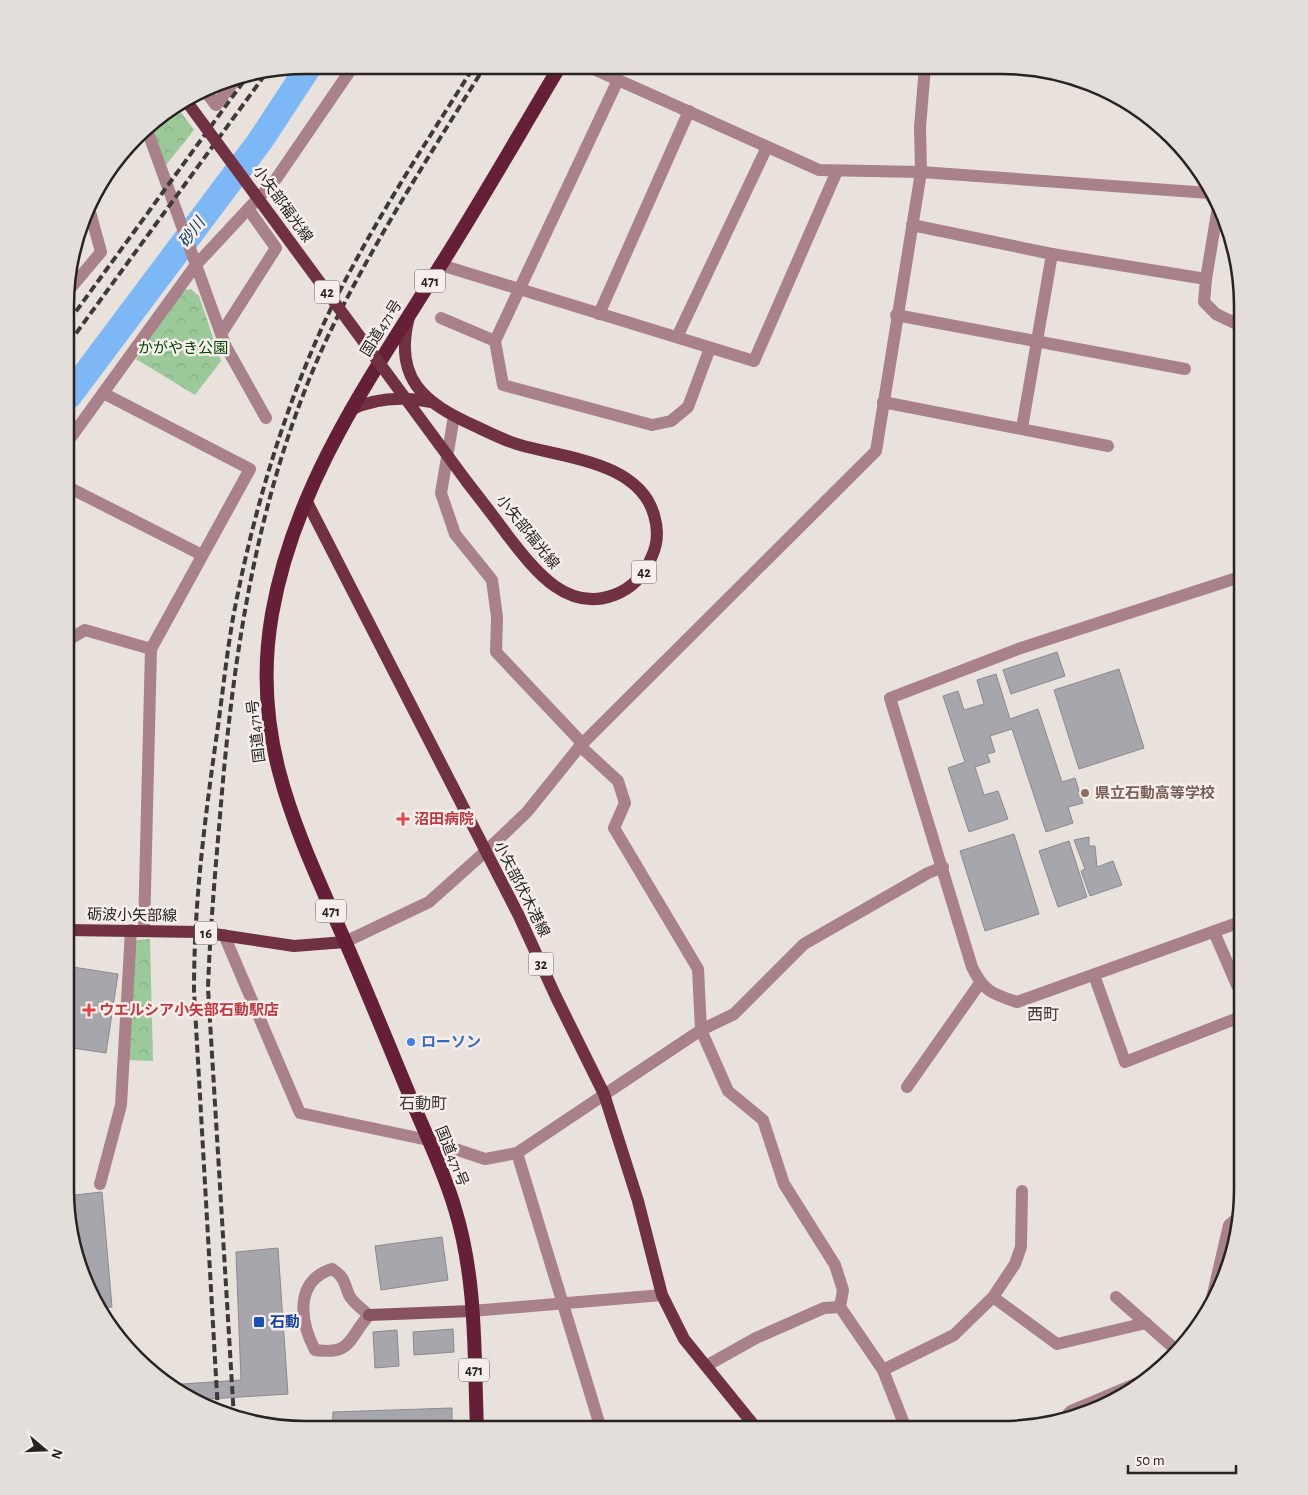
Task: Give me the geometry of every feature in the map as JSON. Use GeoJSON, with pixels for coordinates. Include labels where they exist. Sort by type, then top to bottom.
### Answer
{"type":"FeatureCollection","features":[{"type":"Feature","properties":{"kind":"highway","name":"国道471号"},"geometry":{"type":"LineString","coordinates":[[477,1421],[472,1311],[466,1247],[455,1206],[345,942],[303,848],[287,805],[270,727],[267,687],[268,647],[272,613],[282,576],[306,500],[322,462],[349,410],[441,265],[555,74]]}},
{"type":"Feature","properties":{"kind":"main road","name":"小矢部福光線"},"geometry":{"type":"LineString","coordinates":[[189,105],[467,482],[540,575],[562,592],[591,599],[607,598],[622,592],[636,582],[653,554],[657,538],[657,522],[652,507],[643,493],[633,483],[600,466],[518,444],[454,416],[430,402],[413,398],[395,398],[363,403],[349,410]]}},
{"type":"Feature","properties":{"kind":"main road","name":"小矢部福光線"},"geometry":{"type":"LineString","coordinates":[[412,309],[406,329],[406,362],[412,377],[430,402]]}},
{"type":"Feature","properties":{"kind":"main road","name":"小矢部伏木港線"},"geometry":{"type":"LineString","coordinates":[[306,500],[484,852],[519,916],[604,1094],[638,1201],[662,1295],[684,1339],[750,1421]]}},
{"type":"Feature","properties":{"kind":"main road","name":"砺波小矢部線"},"geometry":{"type":"LineString","coordinates":[[74,930],[138,930],[224,935],[294,946],[345,942]]}},
{"type":"Feature","properties":{"kind":"main road"},"geometry":{"type":"LineString","coordinates":[[369,1315],[472,1311]]}},
{"type":"Feature","properties":{"kind":"street"},"geometry":{"type":"LineString","coordinates":[[74,433],[195,266],[276,179],[348,74]]}},
{"type":"Feature","properties":{"kind":"street"},"geometry":{"type":"LineString","coordinates":[[605,74],[819,170],[921,172],[1205,193]]}},
{"type":"Feature","properties":{"kind":"street"},"geometry":{"type":"LineString","coordinates":[[345,942],[429,902],[484,852],[527,812],[582,745],[876,451],[896,315],[921,172],[920,127],[924,74]]}},
{"type":"Feature","properties":{"kind":"street"},"geometry":{"type":"LineString","coordinates":[[618,80],[495,341],[503,384],[652,425],[671,421],[688,407],[710,348]]}},
{"type":"Feature","properties":{"kind":"street"},"geometry":{"type":"LineString","coordinates":[[208,96],[216,105],[230,86]]}},
{"type":"Feature","properties":{"kind":"street"},"geometry":{"type":"LineString","coordinates":[[599,314],[689,111]]}},
{"type":"Feature","properties":{"kind":"street"},"geometry":{"type":"LineString","coordinates":[[149,135],[221,334],[266,418]]}},
{"type":"Feature","properties":{"kind":"street"},"geometry":{"type":"LineString","coordinates":[[677,337],[766,147]]}},
{"type":"Feature","properties":{"kind":"street"},"geometry":{"type":"LineString","coordinates":[[441,265],[754,361],[837,171]]}},
{"type":"Feature","properties":{"kind":"street"},"geometry":{"type":"LineString","coordinates":[[221,334],[276,248],[249,210]]}},
{"type":"Feature","properties":{"kind":"street"},"geometry":{"type":"LineString","coordinates":[[75,283],[102,252],[91,216]]}},
{"type":"Feature","properties":{"kind":"street"},"geometry":{"type":"LineString","coordinates":[[1217,216],[1204,302],[1216,314],[1234,323]]}},
{"type":"Feature","properties":{"kind":"street"},"geometry":{"type":"LineString","coordinates":[[912,225],[1052,254],[1206,280]]}},
{"type":"Feature","properties":{"kind":"street"},"geometry":{"type":"LineString","coordinates":[[1022,428],[1052,254]]}},
{"type":"Feature","properties":{"kind":"street"},"geometry":{"type":"LineString","coordinates":[[896,315],[1185,369]]}},
{"type":"Feature","properties":{"kind":"street"},"geometry":{"type":"LineString","coordinates":[[441,318],[495,341]]}},
{"type":"Feature","properties":{"kind":"street"},"geometry":{"type":"LineString","coordinates":[[100,1184],[121,1104],[138,930],[151,649],[250,469],[103,393]]}},
{"type":"Feature","properties":{"kind":"street"},"geometry":{"type":"LineString","coordinates":[[884,402],[1108,446]]}},
{"type":"Feature","properties":{"kind":"street"},"geometry":{"type":"LineString","coordinates":[[454,416],[441,493],[455,534],[492,580],[497,617],[496,652],[618,781],[625,804],[614,828],[698,969],[701,1030],[728,1091],[762,1120],[784,1184],[835,1265],[843,1290],[840,1307],[883,1370],[903,1421]]}},
{"type":"Feature","properties":{"kind":"street"},"geometry":{"type":"LineString","coordinates":[[74,490],[202,555]]}},
{"type":"Feature","properties":{"kind":"street"},"geometry":{"type":"LineString","coordinates":[[1234,579],[1018,650],[890,698],[944,867],[972,967],[980,983],[991,993],[1017,1002],[1234,924]]}},
{"type":"Feature","properties":{"kind":"street"},"geometry":{"type":"LineString","coordinates":[[74,636],[85,630],[151,649]]}},
{"type":"Feature","properties":{"kind":"street"},"geometry":{"type":"LineString","coordinates":[[224,935],[300,1113],[428,1140],[485,1158],[517,1153],[701,1030],[734,1014],[804,944],[928,873],[944,867]]}},
{"type":"Feature","properties":{"kind":"street"},"geometry":{"type":"LineString","coordinates":[[1214,932],[1234,978]]}},
{"type":"Feature","properties":{"kind":"street"},"geometry":{"type":"LineString","coordinates":[[1094,975],[1124,1062],[1234,1019]]}},
{"type":"Feature","properties":{"kind":"street"},"geometry":{"type":"LineString","coordinates":[[907,1087],[980,983]]}},
{"type":"Feature","properties":{"kind":"street"},"geometry":{"type":"LineString","coordinates":[[517,1153],[598,1421]]}},
{"type":"Feature","properties":{"kind":"street"},"geometry":{"type":"LineString","coordinates":[[883,1370],[954,1335],[993,1297],[1015,1264],[1021,1247],[1022,1191]]}},
{"type":"Feature","properties":{"kind":"street"},"geometry":{"type":"LineString","coordinates":[[1216,1280],[1229,1225],[1232,1223]]}},
{"type":"Feature","properties":{"kind":"street"},"geometry":{"type":"LineString","coordinates":[[332,1269],[342,1275],[347,1285],[349,1296],[369,1315],[346,1347],[333,1352],[315,1350],[309,1338],[302,1308],[308,1287],[318,1273],[332,1269]]}},
{"type":"Feature","properties":{"kind":"street"},"geometry":{"type":"LineString","coordinates":[[472,1311],[662,1295]]}},
{"type":"Feature","properties":{"kind":"street"},"geometry":{"type":"LineString","coordinates":[[993,1297],[1058,1344],[1146,1323]]}},
{"type":"Feature","properties":{"kind":"street"},"geometry":{"type":"LineString","coordinates":[[1116,1297],[1172,1347]]}},
{"type":"Feature","properties":{"kind":"street"},"geometry":{"type":"LineString","coordinates":[[706,1366],[756,1338],[824,1308],[840,1307]]}},
{"type":"Feature","properties":{"kind":"street"},"geometry":{"type":"LineString","coordinates":[[1074,1410],[1107,1396]]}},
{"type":"Feature","properties":{"kind":"green space"},"geometry":{"type":"Polygon","coordinates":[[[180,111],[194,130],[166,165],[153,131],[180,111]]]}},
{"type":"Feature","properties":{"kind":"green space","name":"かがやき公園"},"geometry":{"type":"Polygon","coordinates":[[[191,289],[199,296],[221,361],[195,395],[136,359],[180,294],[184,290],[191,289]]]}},
{"type":"Feature","properties":{"kind":"green space"},"geometry":{"type":"Polygon","coordinates":[[[150,939],[153,1061],[128,1060],[133,946],[137,940],[150,939]]]}},
{"type":"Feature","properties":{"kind":"building"},"geometry":{"type":"Polygon","coordinates":[[[1057,652],[1065,676],[1011,694],[1003,670],[1057,652]]]}},
{"type":"Feature","properties":{"kind":"building"},"geometry":{"type":"Polygon","coordinates":[[[1119,669],[1144,748],[1079,769],[1054,690],[1119,669]]]}},
{"type":"Feature","properties":{"kind":"building"},"geometry":{"type":"Polygon","coordinates":[[[996,674],[1010,719],[1038,709],[1062,782],[1075,778],[1083,803],[1068,807],[1073,823],[1046,832],[1012,729],[990,736],[995,752],[987,754],[990,762],[975,767],[984,795],[998,791],[1008,819],[969,832],[948,768],[965,762],[943,696],[958,691],[964,710],[984,704],[977,680],[996,674]]]}},
{"type":"Feature","properties":{"kind":"building"},"geometry":{"type":"Polygon","coordinates":[[[1014,834],[1039,914],[985,931],[960,851],[1014,834]]]}},
{"type":"Feature","properties":{"kind":"building"},"geometry":{"type":"Polygon","coordinates":[[[1089,837],[1089,846],[1095,846],[1097,867],[1113,861],[1122,885],[1090,896],[1081,871],[1085,869],[1074,840],[1089,837]]]}},
{"type":"Feature","properties":{"kind":"building"},"geometry":{"type":"Polygon","coordinates":[[[1069,841],[1087,897],[1058,907],[1039,851],[1069,841]]]}},
{"type":"Feature","properties":{"kind":"building","name":"ウエルシア小矢部石動駅店"},"geometry":{"type":"Polygon","coordinates":[[[74,967],[118,974],[106,1053],[74,1048],[74,967]]]}},
{"type":"Feature","properties":{"kind":"building"},"geometry":{"type":"Polygon","coordinates":[[[102,1192],[112,1307],[106,1307],[105,1305],[86,1264],[78,1234],[74,1195],[102,1192]]]}},
{"type":"Feature","properties":{"kind":"building"},"geometry":{"type":"Polygon","coordinates":[[[442,1237],[448,1280],[381,1290],[375,1246],[442,1237]]]}},
{"type":"Feature","properties":{"kind":"building"},"geometry":{"type":"Polygon","coordinates":[[[278,1248],[288,1394],[207,1399],[180,1384],[241,1380],[236,1252],[278,1248]]]}},
{"type":"Feature","properties":{"kind":"building"},"geometry":{"type":"Polygon","coordinates":[[[453,1329],[454,1352],[414,1355],[413,1332],[453,1329]]]}},
{"type":"Feature","properties":{"kind":"building"},"geometry":{"type":"Polygon","coordinates":[[[397,1330],[399,1366],[375,1368],[373,1332],[397,1330]]]}},
{"type":"Feature","properties":{"kind":"building"},"geometry":{"type":"Polygon","coordinates":[[[452,1408],[452,1421],[332,1421],[333,1412],[452,1408]]]}},
{"type":"Feature","properties":{"kind":"waterway","name":"砂川"},"geometry":{"type":"LineString","coordinates":[[74,389],[260,141],[304,74]]}},
{"type":"Feature","properties":{"kind":"railway"},"geometry":{"type":"LineString","coordinates":[[218,1404],[194,991],[194,959],[204,834],[233,618],[259,504],[282,429],[309,356],[341,288],[377,223],[469,74]]}},
{"type":"Feature","properties":{"kind":"railway"},"geometry":{"type":"LineString","coordinates":[[233,1410],[208,988],[213,902],[226,754],[241,631],[267,510],[284,450],[304,391],[346,299],[384,231],[480,74]]}},
{"type":"Feature","properties":{"kind":"railway"},"geometry":{"type":"LineString","coordinates":[[74,336],[263,78]]}},
{"type":"Feature","properties":{"kind":"railway"},"geometry":{"type":"LineString","coordinates":[[74,314],[242,83]]}},
{"type":"Feature","properties":{"kind":"place","name":"県立石動高等学校"},"geometry":{"type":"Point","coordinates":[1085,793]}},
{"type":"Feature","properties":{"kind":"place","name":"沼田病院"},"geometry":{"type":"Point","coordinates":[403,819]}},
{"type":"Feature","properties":{"kind":"place","name":"ウエルシア小矢部石動駅店"},"geometry":{"type":"Point","coordinates":[89,1010]}},
{"type":"Feature","properties":{"kind":"place","name":"ローソン"},"geometry":{"type":"Point","coordinates":[411,1042]}},
{"type":"Feature","properties":{"kind":"place","name":"石動"},"geometry":{"type":"Point","coordinates":[259,1322]}},
{"type":"Feature","properties":{"kind":"district","name":"西町"},"geometry":{"type":"Point","coordinates":[1043,1014]}},
{"type":"Feature","properties":{"kind":"district","name":"石動町"},"geometry":{"type":"Point","coordinates":[423,1103]}}]}
